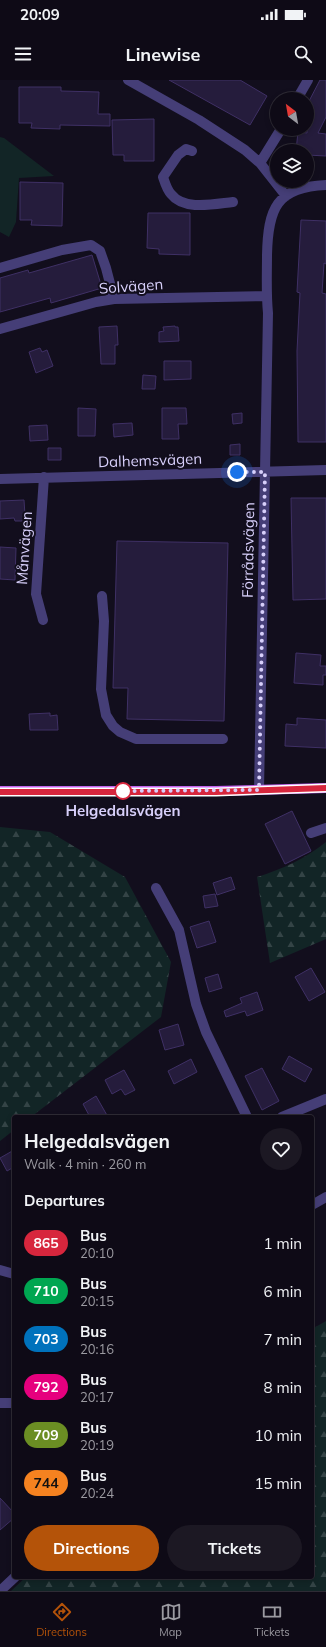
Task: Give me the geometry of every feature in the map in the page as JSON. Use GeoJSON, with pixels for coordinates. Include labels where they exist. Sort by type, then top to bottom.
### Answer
{"type":"FeatureCollection","features":[{"type":"Feature","properties":{"kind":"main road"},"geometry":{"type":"LineString","coordinates":[[0,792],[216,792],[326,788]]}},
{"type":"Feature","properties":{"kind":"street"},"geometry":{"type":"LineString","coordinates":[[128,80],[199,120],[245,150],[260,163],[286,196],[298,189],[310,186],[326,185]]}},
{"type":"Feature","properties":{"kind":"street"},"geometry":{"type":"LineString","coordinates":[[301,92],[308,80]]}},
{"type":"Feature","properties":{"kind":"street"},"geometry":{"type":"LineString","coordinates":[[260,163],[277,136]]}},
{"type":"Feature","properties":{"kind":"street"},"geometry":{"type":"LineString","coordinates":[[192,151],[186,149],[178,154],[163,177],[169,193],[176,200],[185,203],[209,205],[233,202]]}},
{"type":"Feature","properties":{"kind":"street","name":"Förrådsvägen"},"geometry":{"type":"LineString","coordinates":[[259,790],[268,313],[267,237],[272,212],[278,202],[286,196]]}},
{"type":"Feature","properties":{"kind":"street"},"geometry":{"type":"LineString","coordinates":[[0,268],[62,250],[91,245],[100,251],[114,299]]}},
{"type":"Feature","properties":{"kind":"street","name":"Solvägen"},"geometry":{"type":"LineString","coordinates":[[0,329],[96,302],[114,299],[267,296]]}},
{"type":"Feature","properties":{"kind":"street","name":"Dalhemsvägen"},"geometry":{"type":"LineString","coordinates":[[0,479],[326,470]]}},
{"type":"Feature","properties":{"kind":"street","name":"Månvägen"},"geometry":{"type":"LineString","coordinates":[[43,620],[36,594],[44,477]]}},
{"type":"Feature","properties":{"kind":"street"},"geometry":{"type":"LineString","coordinates":[[102,596],[104,621],[101,689],[106,715],[113,726],[120,732],[136,739],[223,739]]}},
{"type":"Feature","properties":{"kind":"street"},"geometry":{"type":"LineString","coordinates":[[311,833],[326,828]]}},
{"type":"Feature","properties":{"kind":"street"},"geometry":{"type":"LineString","coordinates":[[156,888],[179,930],[196,1004],[206,1032],[246,1115]]}},
{"type":"Feature","properties":{"kind":"street"},"geometry":{"type":"LineString","coordinates":[[287,1115],[326,1099]]}},
{"type":"Feature","properties":{"kind":"street"},"geometry":{"type":"LineString","coordinates":[[314,1204],[326,1197]]}},
{"type":"Feature","properties":{"kind":"street"},"geometry":{"type":"LineString","coordinates":[[0,1270],[12,1273]]}},
{"type":"Feature","properties":{"kind":"street"},"geometry":{"type":"LineString","coordinates":[[0,1403],[12,1403]]}},
{"type":"Feature","properties":{"kind":"street"},"geometry":{"type":"LineString","coordinates":[[0,1591],[13,1579]]}},
{"type":"Feature","properties":{"kind":"green space"},"geometry":{"type":"Polygon","coordinates":[[[0,137],[4,138],[54,176],[19,178],[16,222],[9,237],[0,232],[0,137]]]}},
{"type":"Feature","properties":{"kind":"green space"},"geometry":{"type":"Polygon","coordinates":[[[0,827],[50,832],[125,877],[171,962],[161,1017],[34,1115],[12,1115],[12,1132],[0,1141],[0,827]]]}},
{"type":"Feature","properties":{"kind":"green space"},"geometry":{"type":"Polygon","coordinates":[[[326,842],[326,939],[270,963],[257,877],[293,863],[310,854],[326,842]]]}},
{"type":"Feature","properties":{"kind":"green space"},"geometry":{"type":"Polygon","coordinates":[[[326,1321],[326,1591],[11,1591],[24,1579],[314,1579],[314,1328],[326,1321]]]}},
{"type":"Feature","properties":{"kind":"building"},"geometry":{"type":"Polygon","coordinates":[[[169,80],[240,80],[267,96],[250,125],[169,80]]]}},
{"type":"Feature","properties":{"kind":"building"},"geometry":{"type":"Polygon","coordinates":[[[320,80],[326,80],[326,117],[318,133],[326,134],[326,156],[314,155],[314,144],[297,144],[298,136],[314,136],[314,92],[320,80]]]}},
{"type":"Feature","properties":{"kind":"building"},"geometry":{"type":"Polygon","coordinates":[[[19,87],[61,87],[61,91],[99,92],[98,114],[110,114],[110,126],[60,125],[60,129],[31,128],[32,123],[19,123],[19,87]]]}},
{"type":"Feature","properties":{"kind":"building"},"geometry":{"type":"Polygon","coordinates":[[[154,119],[154,161],[124,161],[124,155],[113,155],[112,120],[154,119]]]}},
{"type":"Feature","properties":{"kind":"building"},"geometry":{"type":"Polygon","coordinates":[[[20,182],[63,183],[62,226],[31,225],[32,220],[20,220],[20,182]]]}},
{"type":"Feature","properties":{"kind":"building"},"geometry":{"type":"Polygon","coordinates":[[[148,213],[190,213],[190,255],[159,254],[159,249],[147,248],[148,213]]]}},
{"type":"Feature","properties":{"kind":"building"},"geometry":{"type":"Polygon","coordinates":[[[301,220],[326,221],[326,264],[324,263],[322,293],[326,294],[326,442],[298,442],[297,351],[300,293],[297,292],[301,220]]]}},
{"type":"Feature","properties":{"kind":"building"},"geometry":{"type":"Polygon","coordinates":[[[92,255],[102,288],[51,303],[50,298],[0,312],[0,278],[28,270],[29,273],[92,255]]]}},
{"type":"Feature","properties":{"kind":"building"},"geometry":{"type":"Polygon","coordinates":[[[117,326],[118,345],[115,345],[115,364],[101,364],[99,327],[117,326]]]}},
{"type":"Feature","properties":{"kind":"building"},"geometry":{"type":"Polygon","coordinates":[[[163,327],[178,327],[179,341],[159,342],[159,332],[164,331],[163,327]]]}},
{"type":"Feature","properties":{"kind":"building"},"geometry":{"type":"Polygon","coordinates":[[[40,348],[42,352],[47,350],[53,366],[36,373],[29,352],[40,348]]]}},
{"type":"Feature","properties":{"kind":"building"},"geometry":{"type":"Polygon","coordinates":[[[164,361],[191,361],[191,379],[164,380],[164,361]]]}},
{"type":"Feature","properties":{"kind":"building"},"geometry":{"type":"Polygon","coordinates":[[[143,375],[156,376],[155,389],[142,389],[143,375]]]}},
{"type":"Feature","properties":{"kind":"building"},"geometry":{"type":"Polygon","coordinates":[[[78,408],[96,409],[95,436],[78,436],[78,408]]]}},
{"type":"Feature","properties":{"kind":"building"},"geometry":{"type":"Polygon","coordinates":[[[162,408],[186,408],[187,424],[178,424],[179,439],[162,439],[162,408]]]}},
{"type":"Feature","properties":{"kind":"building"},"geometry":{"type":"Polygon","coordinates":[[[242,413],[242,423],[233,424],[232,414],[242,413]]]}},
{"type":"Feature","properties":{"kind":"building"},"geometry":{"type":"Polygon","coordinates":[[[132,423],[133,435],[114,437],[113,424],[132,423]]]}},
{"type":"Feature","properties":{"kind":"building"},"geometry":{"type":"Polygon","coordinates":[[[47,425],[48,440],[30,441],[29,426],[47,425]]]}},
{"type":"Feature","properties":{"kind":"building"},"geometry":{"type":"Polygon","coordinates":[[[240,444],[240,455],[230,455],[230,445],[240,444]]]}},
{"type":"Feature","properties":{"kind":"building"},"geometry":{"type":"Polygon","coordinates":[[[48,448],[61,448],[61,460],[48,460],[48,448]]]}},
{"type":"Feature","properties":{"kind":"building"},"geometry":{"type":"Polygon","coordinates":[[[291,498],[326,498],[326,599],[293,600],[291,498]]]}},
{"type":"Feature","properties":{"kind":"building"},"geometry":{"type":"Polygon","coordinates":[[[24,500],[24,521],[15,521],[14,518],[0,519],[0,501],[24,500]]]}},
{"type":"Feature","properties":{"kind":"building"},"geometry":{"type":"Polygon","coordinates":[[[117,541],[228,543],[224,721],[127,719],[128,688],[113,688],[117,541]]]}},
{"type":"Feature","properties":{"kind":"building"},"geometry":{"type":"Polygon","coordinates":[[[0,547],[16,548],[15,580],[0,579],[0,547]]]}},
{"type":"Feature","properties":{"kind":"building"},"geometry":{"type":"Polygon","coordinates":[[[296,653],[321,655],[320,666],[326,666],[326,675],[323,675],[323,685],[294,683],[296,653]]]}},
{"type":"Feature","properties":{"kind":"building"},"geometry":{"type":"Polygon","coordinates":[[[50,713],[50,716],[57,715],[58,730],[30,730],[29,714],[50,713]]]}},
{"type":"Feature","properties":{"kind":"building"},"geometry":{"type":"Polygon","coordinates":[[[297,718],[326,720],[326,748],[285,746],[286,724],[297,725],[297,718]]]}},
{"type":"Feature","properties":{"kind":"building"},"geometry":{"type":"Polygon","coordinates":[[[292,811],[311,851],[285,864],[265,824],[292,811]]]}},
{"type":"Feature","properties":{"kind":"building"},"geometry":{"type":"Polygon","coordinates":[[[231,877],[235,889],[217,895],[213,883],[231,877]]]}},
{"type":"Feature","properties":{"kind":"building"},"geometry":{"type":"Polygon","coordinates":[[[215,894],[218,906],[205,908],[203,896],[215,894]]]}},
{"type":"Feature","properties":{"kind":"building"},"geometry":{"type":"Polygon","coordinates":[[[209,921],[216,942],[197,948],[190,927],[209,921]]]}},
{"type":"Feature","properties":{"kind":"building"},"geometry":{"type":"Polygon","coordinates":[[[311,968],[325,992],[309,1001],[295,977],[311,968]]]}},
{"type":"Feature","properties":{"kind":"building"},"geometry":{"type":"Polygon","coordinates":[[[218,974],[222,988],[209,992],[205,978],[218,974]]]}},
{"type":"Feature","properties":{"kind":"building"},"geometry":{"type":"Polygon","coordinates":[[[257,992],[263,1010],[247,1016],[245,1011],[226,1017],[224,1011],[242,1003],[240,998],[257,992]]]}},
{"type":"Feature","properties":{"kind":"building"},"geometry":{"type":"Polygon","coordinates":[[[178,1024],[184,1045],[165,1050],[159,1030],[178,1024]]]}},
{"type":"Feature","properties":{"kind":"building"},"geometry":{"type":"Polygon","coordinates":[[[289,1056],[312,1069],[305,1082],[282,1069],[289,1056]]]}},
{"type":"Feature","properties":{"kind":"building"},"geometry":{"type":"Polygon","coordinates":[[[191,1059],[197,1072],[174,1084],[168,1071],[191,1059]]]}},
{"type":"Feature","properties":{"kind":"building"},"geometry":{"type":"Polygon","coordinates":[[[262,1068],[279,1101],[262,1110],[245,1076],[262,1068]]]}},
{"type":"Feature","properties":{"kind":"building"},"geometry":{"type":"Polygon","coordinates":[[[124,1070],[135,1090],[125,1095],[121,1089],[112,1094],[105,1080],[124,1070]]]}},
{"type":"Feature","properties":{"kind":"building"},"geometry":{"type":"Polygon","coordinates":[[[96,1096],[107,1115],[89,1115],[83,1104],[96,1096]]]}},
{"type":"Feature","properties":{"kind":"building"},"geometry":{"type":"Polygon","coordinates":[[[12,1151],[12,1168],[7,1171],[0,1158],[12,1151]]]}},
{"type":"Feature","properties":{"kind":"building"},"geometry":{"type":"Polygon","coordinates":[[[0,1498],[12,1511],[12,1520],[0,1530],[0,1498]]]}},
{"type":"Feature","properties":{"kind":"bus line","name":"865"},"geometry":{"type":"LineString","coordinates":[[0,792],[216,792],[326,788]]}},
{"type":"Feature","properties":{"kind":"place","name":"Helgedalsvägen"},"geometry":{"type":"Point","coordinates":[123,791]}},
{"type":"Feature","properties":{"kind":"route"},"geometry":{"type":"LineString","coordinates":[[123,791],[118,791],[216,792],[259,790],[265,472],[237,472]]}}]}
